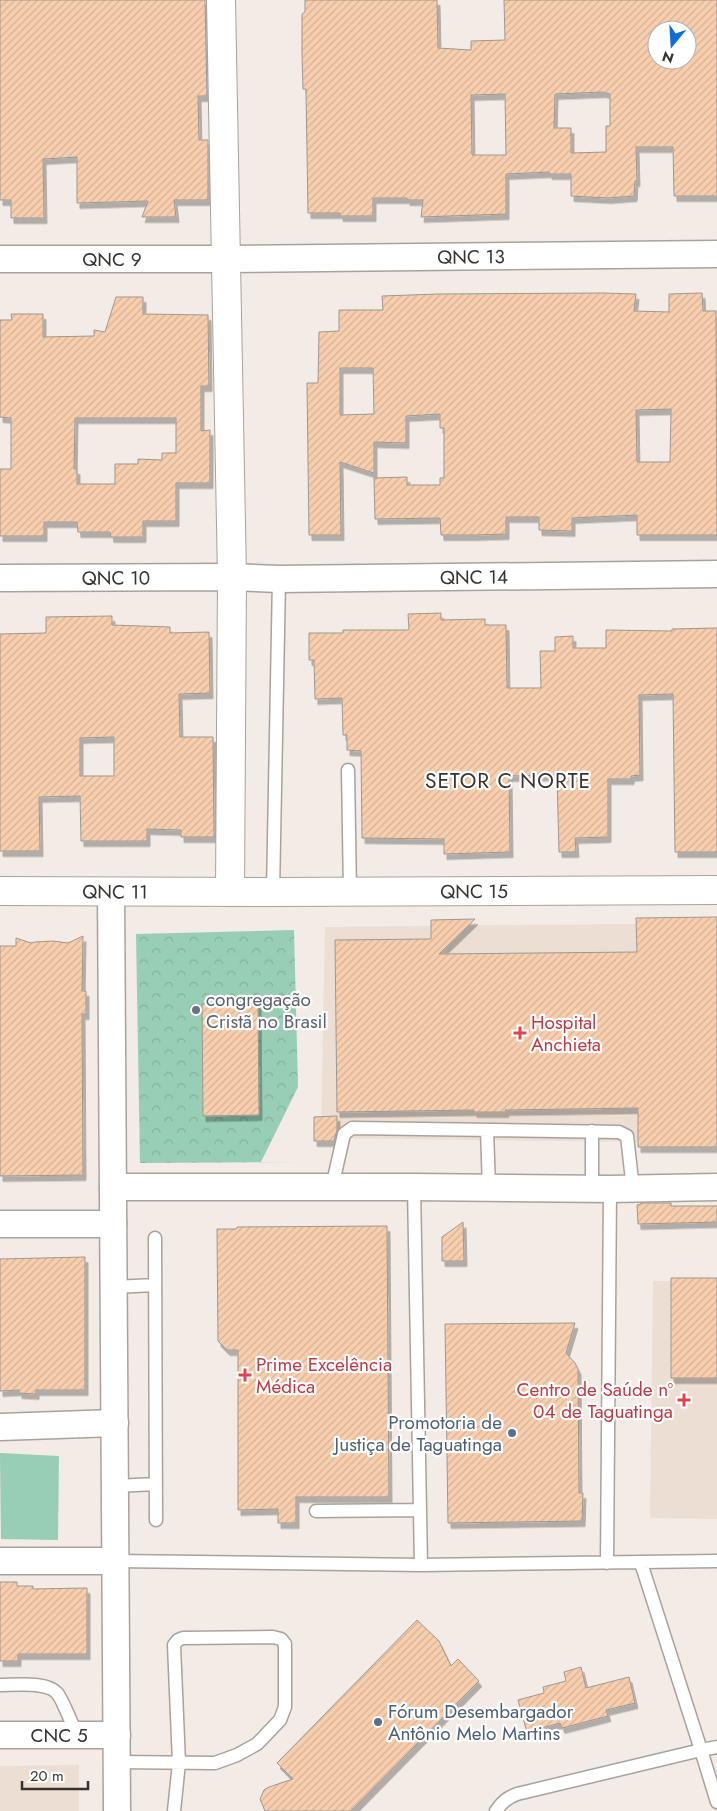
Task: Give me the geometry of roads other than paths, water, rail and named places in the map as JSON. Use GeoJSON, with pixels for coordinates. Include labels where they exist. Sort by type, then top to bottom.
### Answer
{"type":"FeatureCollection","features":[{"type":"Feature","properties":{"kind":"street"},"geometry":{"type":"LineString","coordinates":[[221,0],[224,259],[232,577],[230,892]]}},
{"type":"Feature","properties":{"kind":"street","name":"QNC 13"},"geometry":{"type":"LineString","coordinates":[[224,259],[717,254]]}},
{"type":"Feature","properties":{"kind":"street","name":"QNC 9"},"geometry":{"type":"LineString","coordinates":[[0,259],[224,259]]}},
{"type":"Feature","properties":{"kind":"street","name":"QNC 14"},"geometry":{"type":"LineString","coordinates":[[232,577],[717,574]]}},
{"type":"Feature","properties":{"kind":"street","name":"QNC 10"},"geometry":{"type":"LineString","coordinates":[[0,578],[232,577]]}},
{"type":"Feature","properties":{"kind":"street","name":"QNC 15"},"geometry":{"type":"LineString","coordinates":[[230,892],[717,890]]}},
{"type":"Feature","properties":{"kind":"street","name":"QNC 11"},"geometry":{"type":"LineString","coordinates":[[0,892],[230,892]]}},
{"type":"Feature","properties":{"kind":"street"},"geometry":{"type":"LineString","coordinates":[[111,892],[117,1811]]}},
{"type":"Feature","properties":{"kind":"street"},"geometry":{"type":"LineString","coordinates":[[113,1187],[611,1189],[717,1187]]}},
{"type":"Feature","properties":{"kind":"street"},"geometry":{"type":"LineString","coordinates":[[0,1224],[113,1224]]}},
{"type":"Feature","properties":{"kind":"street"},"geometry":{"type":"LineString","coordinates":[[0,1427],[115,1423]]}},
{"type":"Feature","properties":{"kind":"street"},"geometry":{"type":"LineString","coordinates":[[0,1561],[116,1561]]}},
{"type":"Feature","properties":{"kind":"street","name":"CNC 5"},"geometry":{"type":"LineString","coordinates":[[0,1735],[117,1735]]}},
{"type":"Feature","properties":{"kind":"lane"},"geometry":{"type":"LineString","coordinates":[[272,892],[278,578]]}},
{"type":"Feature","properties":{"kind":"lane"},"geometry":{"type":"LineString","coordinates":[[348,770],[350,892]]}},
{"type":"Feature","properties":{"kind":"lane"},"geometry":{"type":"LineString","coordinates":[[332,1187],[344,1134],[352,1128],[592,1131],[619,1132],[627,1136],[611,1189],[607,1563]]}},
{"type":"Feature","properties":{"kind":"lane"},"geometry":{"type":"LineString","coordinates":[[487,1130],[489,1188]]}},
{"type":"Feature","properties":{"kind":"lane"},"geometry":{"type":"LineString","coordinates":[[592,1131],[611,1189]]}},
{"type":"Feature","properties":{"kind":"lane"},"geometry":{"type":"LineString","coordinates":[[414,1187],[421,1565]]}},
{"type":"Feature","properties":{"kind":"lane"},"geometry":{"type":"LineString","coordinates":[[154,1238],[156,1520]]}},
{"type":"Feature","properties":{"kind":"lane"},"geometry":{"type":"LineString","coordinates":[[114,1287],[155,1285]]}},
{"type":"Feature","properties":{"kind":"lane"},"geometry":{"type":"LineString","coordinates":[[115,1486],[156,1484]]}},
{"type":"Feature","properties":{"kind":"lane"},"geometry":{"type":"LineString","coordinates":[[316,1511],[420,1510]]}},
{"type":"Feature","properties":{"kind":"lane"},"geometry":{"type":"LineString","coordinates":[[116,1561],[421,1565],[717,1561]]}},
{"type":"Feature","properties":{"kind":"lane"},"geometry":{"type":"LineString","coordinates":[[641,1563],[717,1802]]}},
{"type":"Feature","properties":{"kind":"lane"},"geometry":{"type":"LineString","coordinates":[[117,1762],[179,1764],[215,1763],[237,1755],[257,1744],[280,1720],[285,1707],[285,1644],[281,1639],[265,1637],[183,1638],[174,1645],[179,1764],[174,1811]]}},
{"type":"Feature","properties":{"kind":"lane"},"geometry":{"type":"LineString","coordinates":[[0,1685],[31,1685],[47,1687],[57,1692],[77,1735]]}},
{"type":"Feature","properties":{"kind":"lane"},"geometry":{"type":"LineString","coordinates":[[496,1811],[507,1798],[517,1794],[717,1747]]}},
{"type":"Feature","properties":{"kind":"place","name":"congregação Cristã no Brasil"},"geometry":{"type":"Point","coordinates":[196,1010]}},
{"type":"Feature","properties":{"kind":"place","name":"Hospital Anchieta"},"geometry":{"type":"Point","coordinates":[520,1033]}},
{"type":"Feature","properties":{"kind":"place","name":"Prime Excelência Médica"},"geometry":{"type":"Point","coordinates":[245,1375]}},
{"type":"Feature","properties":{"kind":"place","name":"Centro de Saúde nº 04 de Taguatinga"},"geometry":{"type":"Point","coordinates":[684,1400]}},
{"type":"Feature","properties":{"kind":"place","name":"Promotoria de Justiça de Taguatinga"},"geometry":{"type":"Point","coordinates":[512,1433]}},
{"type":"Feature","properties":{"kind":"place","name":"Fórum Desembargador Antônio Melo Martins"},"geometry":{"type":"Point","coordinates":[378,1722]}},
{"type":"Feature","properties":{"kind":"district","name":"SETOR C NORTE"},"geometry":{"type":"Point","coordinates":[508,781]}}]}
